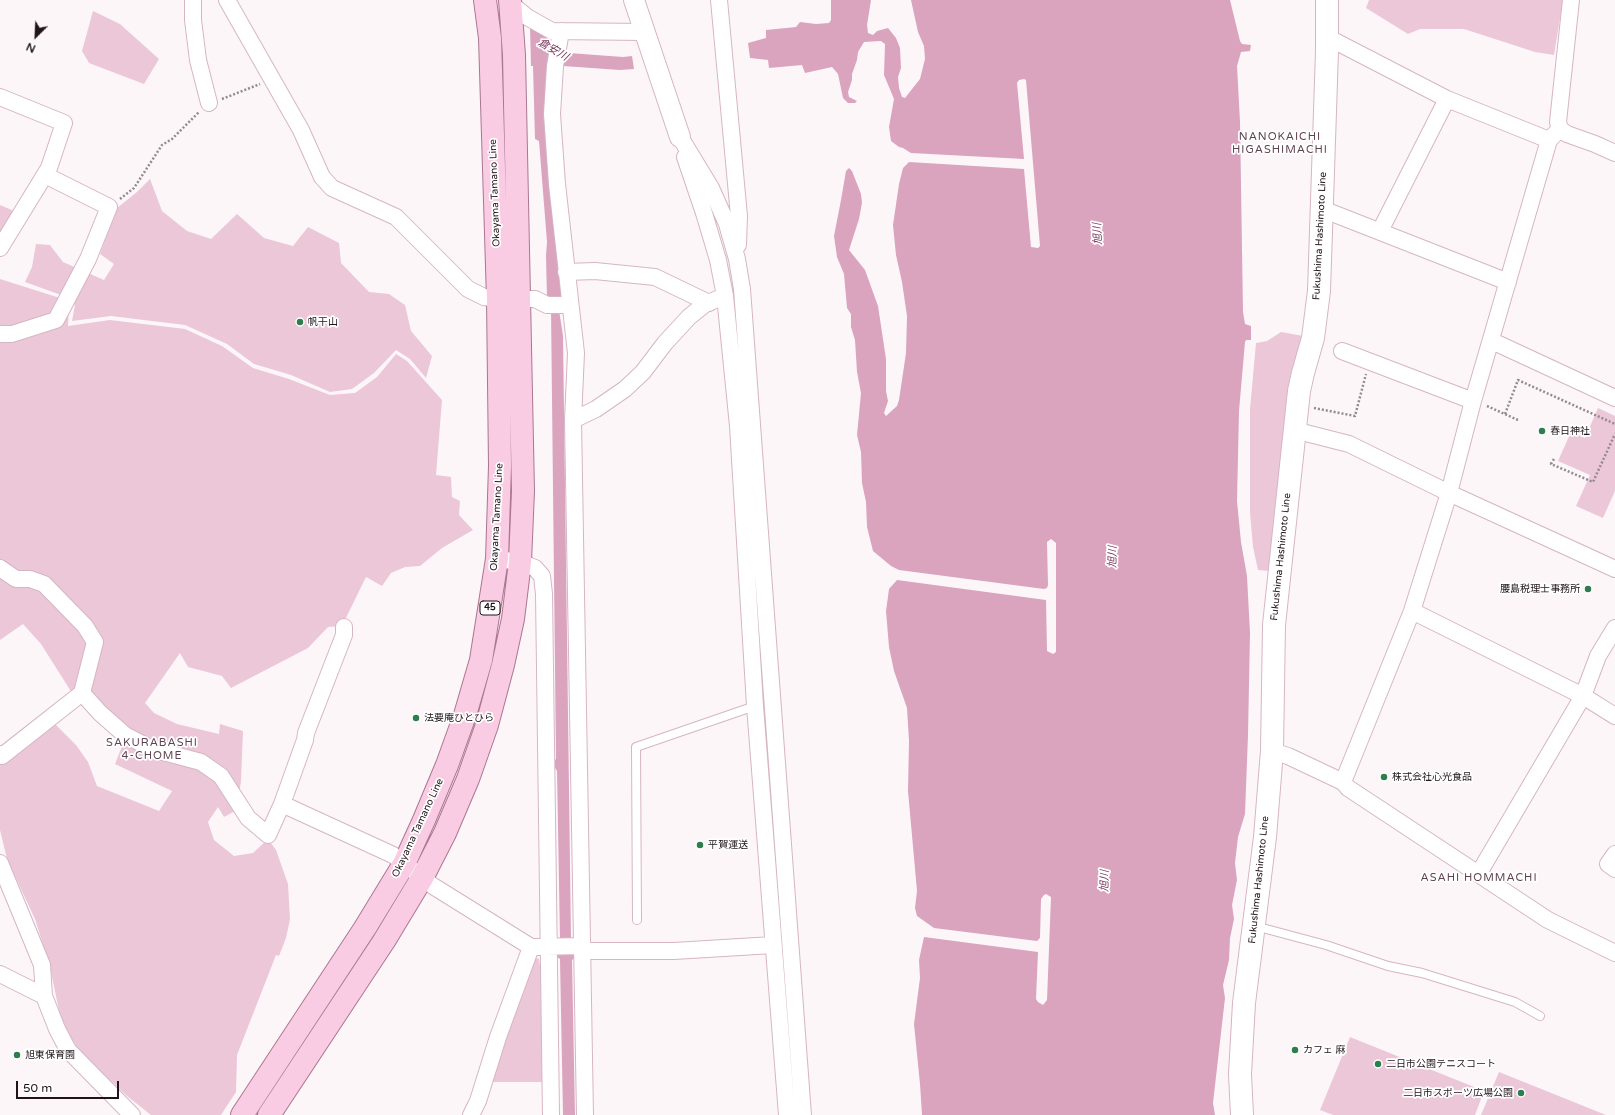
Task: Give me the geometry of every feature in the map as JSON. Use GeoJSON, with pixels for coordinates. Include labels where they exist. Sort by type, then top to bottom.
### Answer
{"type":"FeatureCollection","features":[{"type":"Feature","properties":{"kind":"main road","name":"Okayama Tamano Line"},"geometry":{"type":"LineString","coordinates":[[269,1115],[384,941],[422,878],[445,833],[468,779],[487,724],[503,665],[513,618],[520,562],[522,491],[490,38],[485,0]]}},
{"type":"Feature","properties":{"kind":"main road","name":"Fukushima Hashimoto Line"},"geometry":{"type":"LineString","coordinates":[[1242,1115],[1240,1074],[1244,1003],[1264,837],[1272,751],[1274,625],[1297,405],[1303,373],[1313,338],[1319,291],[1327,0]]}},
{"type":"Feature","properties":{"kind":"main road","name":"Okayama Tamano Line"},"geometry":{"type":"LineString","coordinates":[[242,1115],[365,928],[404,864],[445,772],[465,715],[481,660],[497,558],[508,299],[514,55],[510,5]]}},
{"type":"Feature","properties":{"kind":"street"},"geometry":{"type":"LineString","coordinates":[[193,0],[193,20],[198,60],[209,103]]}},
{"type":"Feature","properties":{"kind":"street"},"geometry":{"type":"LineString","coordinates":[[227,0],[301,130],[322,177],[332,188],[396,216],[468,289],[484,297],[535,299],[560,305]]}},
{"type":"Feature","properties":{"kind":"street"},"geometry":{"type":"LineString","coordinates":[[634,0],[680,137],[685,160],[704,213],[718,260],[725,296],[738,426],[755,706],[786,1115]]}},
{"type":"Feature","properties":{"kind":"street"},"geometry":{"type":"LineString","coordinates":[[719,0],[739,216],[737,259]]}},
{"type":"Feature","properties":{"kind":"street"},"geometry":{"type":"LineString","coordinates":[[1343,782],[1412,611],[1449,493],[1508,282],[1558,122],[1571,0]]}},
{"type":"Feature","properties":{"kind":"street"},"geometry":{"type":"LineString","coordinates":[[510,5],[527,17],[547,28],[561,31],[645,32]]}},
{"type":"Feature","properties":{"kind":"street"},"geometry":{"type":"LineString","coordinates":[[561,31],[555,66],[552,114],[566,272],[560,305],[576,353],[573,420],[580,948],[585,1115]]}},
{"type":"Feature","properties":{"kind":"street"},"geometry":{"type":"LineString","coordinates":[[1327,37],[1448,99],[1554,134],[1567,134],[1615,153]]}},
{"type":"Feature","properties":{"kind":"street"},"geometry":{"type":"LineString","coordinates":[[0,97],[64,123],[49,168],[0,248]]}},
{"type":"Feature","properties":{"kind":"street"},"geometry":{"type":"LineString","coordinates":[[1380,231],[1448,99]]}},
{"type":"Feature","properties":{"kind":"street"},"geometry":{"type":"LineString","coordinates":[[680,137],[711,188],[727,224],[737,259],[742,289],[803,1115]]}},
{"type":"Feature","properties":{"kind":"street"},"geometry":{"type":"LineString","coordinates":[[0,334],[12,334],[56,320],[88,259],[110,207],[45,175]]}},
{"type":"Feature","properties":{"kind":"street"},"geometry":{"type":"LineString","coordinates":[[1322,209],[1508,282]]}},
{"type":"Feature","properties":{"kind":"street"},"geometry":{"type":"LineString","coordinates":[[566,272],[595,271],[655,277],[709,302]]}},
{"type":"Feature","properties":{"kind":"street"},"geometry":{"type":"LineString","coordinates":[[573,420],[596,409],[625,388],[643,372],[665,343],[689,317],[709,302],[725,296]]}},
{"type":"Feature","properties":{"kind":"street"},"geometry":{"type":"LineString","coordinates":[[1492,341],[1615,398]]}},
{"type":"Feature","properties":{"kind":"street"},"geometry":{"type":"LineString","coordinates":[[1342,351],[1474,401]]}},
{"type":"Feature","properties":{"kind":"street"},"geometry":{"type":"LineString","coordinates":[[1294,430],[1349,444],[1449,493],[1615,569]]}},
{"type":"Feature","properties":{"kind":"street"},"geometry":{"type":"LineString","coordinates":[[497,558],[520,562],[535,568],[542,576],[544,594],[553,946],[551,1115]]}},
{"type":"Feature","properties":{"kind":"street"},"geometry":{"type":"LineString","coordinates":[[0,568],[16,579],[30,579],[44,584],[86,626],[95,642],[82,693],[2,756],[0,754]]}},
{"type":"Feature","properties":{"kind":"street"},"geometry":{"type":"LineString","coordinates":[[1412,611],[1583,696],[1615,716]]}},
{"type":"Feature","properties":{"kind":"street"},"geometry":{"type":"LineString","coordinates":[[82,693],[100,713],[125,735],[152,749],[200,762],[221,776],[248,818],[268,835],[282,804],[305,740],[306,733],[344,635],[344,627]]}},
{"type":"Feature","properties":{"kind":"street"},"geometry":{"type":"LineString","coordinates":[[1479,873],[1583,696],[1598,656],[1615,628]]}},
{"type":"Feature","properties":{"kind":"street"},"geometry":{"type":"LineString","coordinates":[[1272,751],[1288,756],[1343,782],[1348,788],[1479,873],[1548,920],[1615,952]]}},
{"type":"Feature","properties":{"kind":"street"},"geometry":{"type":"LineString","coordinates":[[282,804],[393,855],[433,886],[531,946],[674,951],[773,945]]}},
{"type":"Feature","properties":{"kind":"street"},"geometry":{"type":"LineString","coordinates":[[1615,854],[1608,864],[1615,869]]}},
{"type":"Feature","properties":{"kind":"street"},"geometry":{"type":"LineString","coordinates":[[0,863],[42,965],[44,996],[57,1029],[68,1050],[132,1115]]}},
{"type":"Feature","properties":{"kind":"street"},"geometry":{"type":"LineString","coordinates":[[471,1115],[478,1101],[498,1037],[531,946]]}},
{"type":"Feature","properties":{"kind":"street"},"geometry":{"type":"LineString","coordinates":[[0,974],[44,996]]}},
{"type":"Feature","properties":{"kind":"lane"},"geometry":{"type":"LineString","coordinates":[[637,920],[636,747],[755,706]]}},
{"type":"Feature","properties":{"kind":"lane"},"geometry":{"type":"LineString","coordinates":[[1254,926],[1326,945],[1388,966],[1422,973],[1501,997],[1515,1002],[1540,1016]]}},
{"type":"Feature","properties":{"kind":"path"},"geometry":{"type":"LineString","coordinates":[[110,207],[134,188],[162,145],[172,139],[209,103],[234,96],[272,79]]}},
{"type":"Feature","properties":{"kind":"path"},"geometry":{"type":"LineString","coordinates":[[1297,405],[1355,416],[1369,362]]}},
{"type":"Feature","properties":{"kind":"path"},"geometry":{"type":"LineString","coordinates":[[1505,414],[1518,380],[1615,424]]}},
{"type":"Feature","properties":{"kind":"path"},"geometry":{"type":"LineString","coordinates":[[1474,401],[1518,420]]}},
{"type":"Feature","properties":{"kind":"path"},"geometry":{"type":"LineString","coordinates":[[1554,459],[1551,464],[1593,482],[1615,434]]}},
{"type":"Feature","properties":{"kind":"shaded area"},"geometry":{"type":"Polygon","coordinates":[[[1369,0],[1563,0],[1554,55],[1535,52],[1464,29],[1420,29],[1408,34],[1366,8],[1369,0]]]}},
{"type":"Feature","properties":{"kind":"shaded area"},"geometry":{"type":"Polygon","coordinates":[[[93,11],[120,24],[159,59],[144,84],[89,63],[82,51],[93,11]]]}},
{"type":"Feature","properties":{"kind":"shaded area"},"geometry":{"type":"Polygon","coordinates":[[[150,179],[162,211],[187,231],[211,239],[237,214],[264,238],[293,246],[308,227],[339,243],[341,263],[369,292],[389,294],[405,305],[411,331],[432,356],[426,378],[410,359],[396,350],[374,373],[352,389],[330,392],[291,375],[254,364],[227,344],[185,325],[111,316],[72,321],[75,305],[61,295],[25,282],[32,267],[36,244],[50,245],[63,262],[104,280],[114,264],[100,254],[117,208],[150,179]]]}},
{"type":"Feature","properties":{"kind":"shaded area"},"geometry":{"type":"Polygon","coordinates":[[[0,205],[14,211],[0,235],[0,205]]]}},
{"type":"Feature","properties":{"kind":"shaded area"},"geometry":{"type":"Polygon","coordinates":[[[0,279],[60,298],[69,304],[68,326],[110,320],[185,329],[222,346],[253,368],[289,379],[330,395],[355,393],[377,377],[396,354],[407,361],[442,400],[436,475],[451,477],[452,497],[460,501],[459,515],[473,530],[442,548],[420,566],[405,567],[391,573],[382,586],[366,577],[342,626],[328,627],[308,648],[231,688],[222,676],[188,667],[180,653],[145,703],[154,713],[177,724],[219,734],[220,724],[243,731],[241,781],[237,810],[224,817],[218,807],[208,822],[214,840],[234,856],[253,853],[268,839],[276,850],[288,884],[290,919],[286,938],[279,956],[276,955],[237,1055],[236,1092],[221,1115],[151,1115],[127,1096],[82,1054],[62,1025],[50,967],[35,919],[7,859],[0,830],[0,763],[53,722],[76,745],[88,762],[97,786],[159,811],[172,791],[115,764],[124,741],[72,693],[41,644],[23,624],[0,640],[0,279]]]}},
{"type":"Feature","properties":{"kind":"shaded area"},"geometry":{"type":"Polygon","coordinates":[[[1281,332],[1309,337],[1291,373],[1269,571],[1258,570],[1253,547],[1250,513],[1250,409],[1256,343],[1267,341],[1281,332]]]}},
{"type":"Feature","properties":{"kind":"shaded area"},"geometry":{"type":"Polygon","coordinates":[[[1598,408],[1615,416],[1615,491],[1603,518],[1576,506],[1590,475],[1558,461],[1571,432],[1585,438],[1598,408]]]}},
{"type":"Feature","properties":{"kind":"shaded area"},"geometry":{"type":"Polygon","coordinates":[[[537,958],[539,959],[542,980],[544,1082],[487,1082],[533,960],[537,958]]]}},
{"type":"Feature","properties":{"kind":"shaded area","name":"二日市公園テニスコート"},"geometry":{"type":"Polygon","coordinates":[[[1350,1037],[1484,1091],[1475,1115],[1333,1115],[1320,1110],[1350,1037]]]}},
{"type":"Feature","properties":{"kind":"shaded area","name":"二日市スポーツ広場公園"},"geometry":{"type":"Polygon","coordinates":[[[1499,1072],[1606,1115],[1481,1115],[1499,1072]]]}},
{"type":"Feature","properties":{"kind":"water","name":"倉安川"},"geometry":{"type":"Polygon","coordinates":[[[494,0],[551,40],[550,46],[569,53],[623,57],[632,56],[634,69],[620,70],[549,65],[563,298],[559,310],[563,336],[571,941],[576,957],[572,960],[575,1115],[563,1115],[560,959],[557,957],[560,940],[557,771],[554,766],[554,761],[556,759],[551,309],[547,298],[547,242],[539,141],[535,139],[533,66],[530,66],[494,0]]]}},
{"type":"Feature","properties":{"kind":"water","name":"旭川"},"geometry":{"type":"Polygon","coordinates":[[[831,0],[871,0],[867,25],[868,33],[873,35],[877,31],[888,28],[896,38],[900,48],[901,68],[898,77],[899,88],[902,97],[905,98],[920,79],[925,59],[924,46],[918,32],[911,0],[1230,0],[1240,41],[1242,44],[1251,45],[1250,51],[1241,52],[1237,66],[1240,122],[1243,312],[1245,324],[1251,326],[1251,340],[1246,340],[1245,342],[1239,411],[1237,501],[1241,542],[1247,576],[1250,633],[1248,735],[1245,814],[1238,837],[1235,863],[1237,880],[1232,905],[1234,919],[1230,938],[1229,960],[1223,985],[1225,998],[1213,1103],[1215,1115],[922,1115],[914,1024],[920,978],[919,960],[924,937],[1038,952],[1036,999],[1043,1005],[1047,1000],[1051,897],[1046,894],[1041,899],[1040,938],[1037,941],[934,928],[917,916],[915,908],[917,891],[908,791],[909,741],[907,708],[894,671],[889,647],[886,611],[889,589],[897,580],[1046,600],[1047,651],[1053,654],[1056,652],[1056,543],[1051,539],[1047,542],[1048,585],[1047,588],[1044,589],[899,570],[891,566],[873,551],[867,527],[866,502],[862,483],[861,452],[857,435],[861,393],[857,372],[855,340],[851,327],[851,314],[847,308],[844,274],[837,257],[834,236],[846,171],[849,168],[852,171],[861,194],[862,203],[859,219],[849,250],[865,270],[878,306],[886,359],[886,391],[888,401],[884,413],[886,416],[897,406],[899,400],[906,353],[907,316],[896,255],[893,225],[903,168],[909,162],[1024,169],[1031,247],[1038,248],[1040,246],[1026,80],[1019,80],[1017,83],[1024,159],[911,153],[891,141],[889,127],[894,99],[884,75],[885,44],[881,41],[864,42],[858,52],[848,92],[849,97],[857,101],[855,103],[848,103],[843,98],[838,74],[832,67],[805,73],[802,65],[769,68],[768,60],[750,58],[748,43],[766,38],[766,30],[796,27],[800,22],[816,24],[829,23],[831,20],[831,0]]]}},
{"type":"Feature","properties":{"kind":"pier"},"geometry":{"type":"Polygon","coordinates":[[[469,0],[495,0],[530,25],[531,67],[526,64],[469,0]]]}},
{"type":"Feature","properties":{"kind":"place","name":"帆干山"},"geometry":{"type":"Point","coordinates":[300,322]}},
{"type":"Feature","properties":{"kind":"place","name":"春日神社"},"geometry":{"type":"Point","coordinates":[1542,431]}},
{"type":"Feature","properties":{"kind":"place","name":"腰島税理士事務所"},"geometry":{"type":"Point","coordinates":[1588,589]}},
{"type":"Feature","properties":{"kind":"place","name":"法要庵ひとひら"},"geometry":{"type":"Point","coordinates":[416,718]}},
{"type":"Feature","properties":{"kind":"place","name":"株式会社心光食品"},"geometry":{"type":"Point","coordinates":[1384,777]}},
{"type":"Feature","properties":{"kind":"place","name":"平賀運送"},"geometry":{"type":"Point","coordinates":[700,845]}},
{"type":"Feature","properties":{"kind":"place","name":"カフェ 麻"},"geometry":{"type":"Point","coordinates":[1295,1050]}},
{"type":"Feature","properties":{"kind":"place","name":"旭東保育園"},"geometry":{"type":"Point","coordinates":[17,1055]}},
{"type":"Feature","properties":{"kind":"place","name":"二日市公園テニスコート"},"geometry":{"type":"Point","coordinates":[1378,1064]}},
{"type":"Feature","properties":{"kind":"place","name":"二日市スポーツ広場公園"},"geometry":{"type":"Point","coordinates":[1521,1093]}},
{"type":"Feature","properties":{"kind":"district","name":"NANOKAICHI HIGASHIMACHI"},"geometry":{"type":"Point","coordinates":[1280,143]}},
{"type":"Feature","properties":{"kind":"district","name":"SAKURABASHI 4-CHOME"},"geometry":{"type":"Point","coordinates":[152,749]}},
{"type":"Feature","properties":{"kind":"district","name":"ASAHI HOMMACHI"},"geometry":{"type":"Point","coordinates":[1479,878]}}]}
